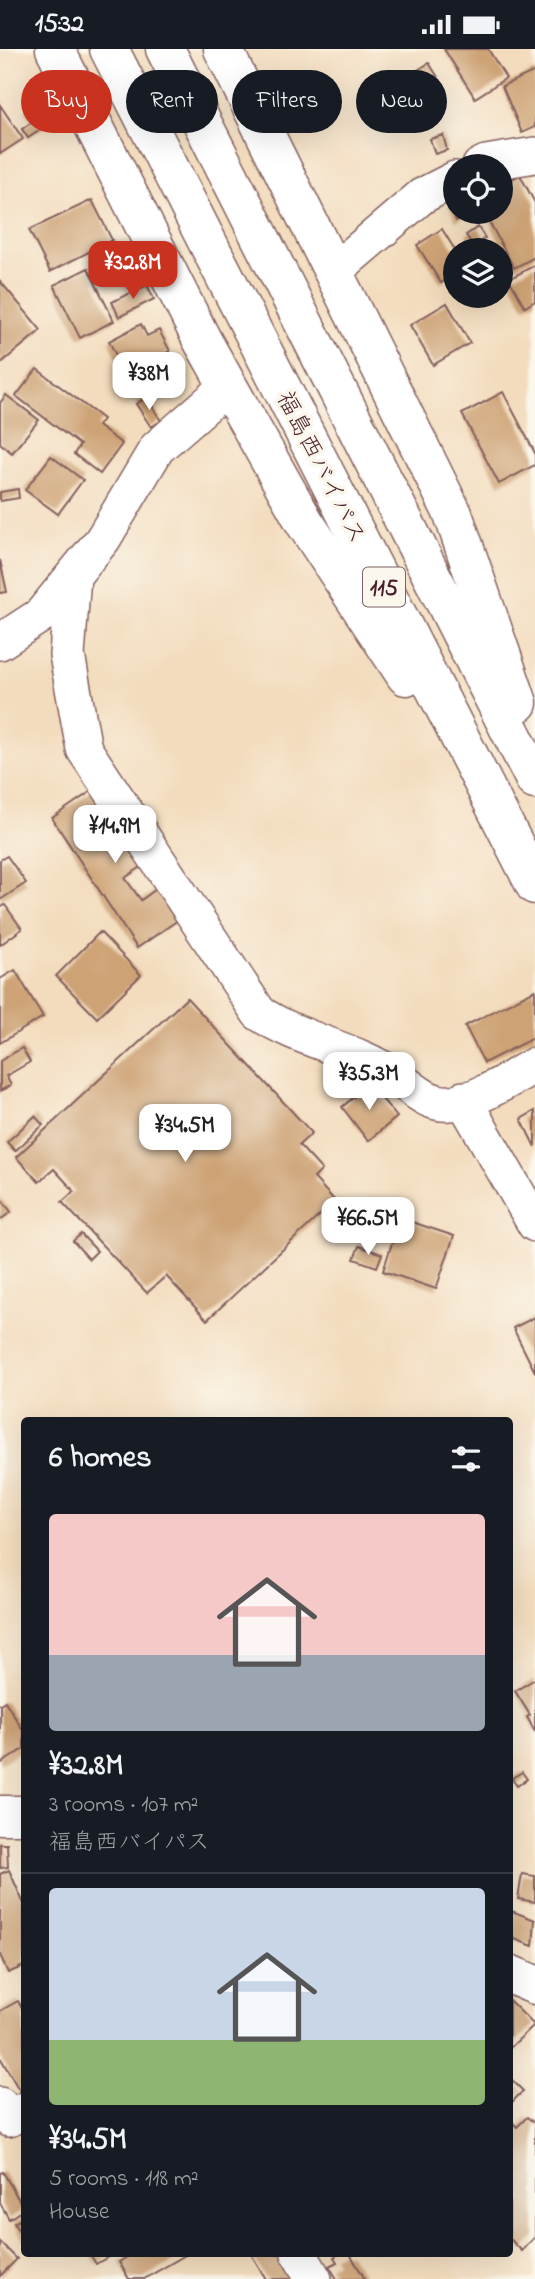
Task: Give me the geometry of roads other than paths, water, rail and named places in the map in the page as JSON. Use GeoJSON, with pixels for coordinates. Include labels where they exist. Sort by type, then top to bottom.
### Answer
{"type":"FeatureCollection","features":[{"type":"Feature","properties":{"kind":"main road"},"geometry":{"type":"LineString","coordinates":[[55,49],[202,340],[304,523],[513,839]]}},
{"type":"Feature","properties":{"kind":"main road","name":"福島西バイパス"},"geometry":{"type":"LineString","coordinates":[[109,49],[535,885]]}},
{"type":"Feature","properties":{"kind":"main road","name":"福島西バイパス"},"geometry":{"type":"LineString","coordinates":[[166,49],[275,270],[535,780]]}},
{"type":"Feature","properties":{"kind":"main road"},"geometry":{"type":"LineString","coordinates":[[223,49],[453,514],[535,754]]}},
{"type":"Feature","properties":{"kind":"main road"},"geometry":{"type":"LineString","coordinates":[[0,1815],[21,1815]]}},
{"type":"Feature","properties":{"kind":"main road"},"geometry":{"type":"LineString","coordinates":[[513,1976],[535,1985]]}},
{"type":"Feature","properties":{"kind":"street"},"geometry":{"type":"LineString","coordinates":[[513,159],[535,155]]}},
{"type":"Feature","properties":{"kind":"street"},"geometry":{"type":"LineString","coordinates":[[334,271],[422,197],[443,186]]}},
{"type":"Feature","properties":{"kind":"street"},"geometry":{"type":"LineString","coordinates":[[0,642],[41,615],[103,539],[157,447],[228,386]]}},
{"type":"Feature","properties":{"kind":"street"},"geometry":{"type":"LineString","coordinates":[[73,576],[67,655],[84,749],[259,1013],[279,1026],[365,1058],[431,1102],[452,1103],[481,1093],[535,1065]]}},
{"type":"Feature","properties":{"kind":"street"},"geometry":{"type":"LineString","coordinates":[[463,1099],[535,1224]]}},
{"type":"Feature","properties":{"kind":"street"},"geometry":{"type":"LineString","coordinates":[[0,2105],[9,2119],[21,2113]]}},
{"type":"Feature","properties":{"kind":"street"},"geometry":{"type":"LineString","coordinates":[[301,2257],[314,2279]]}}]}
